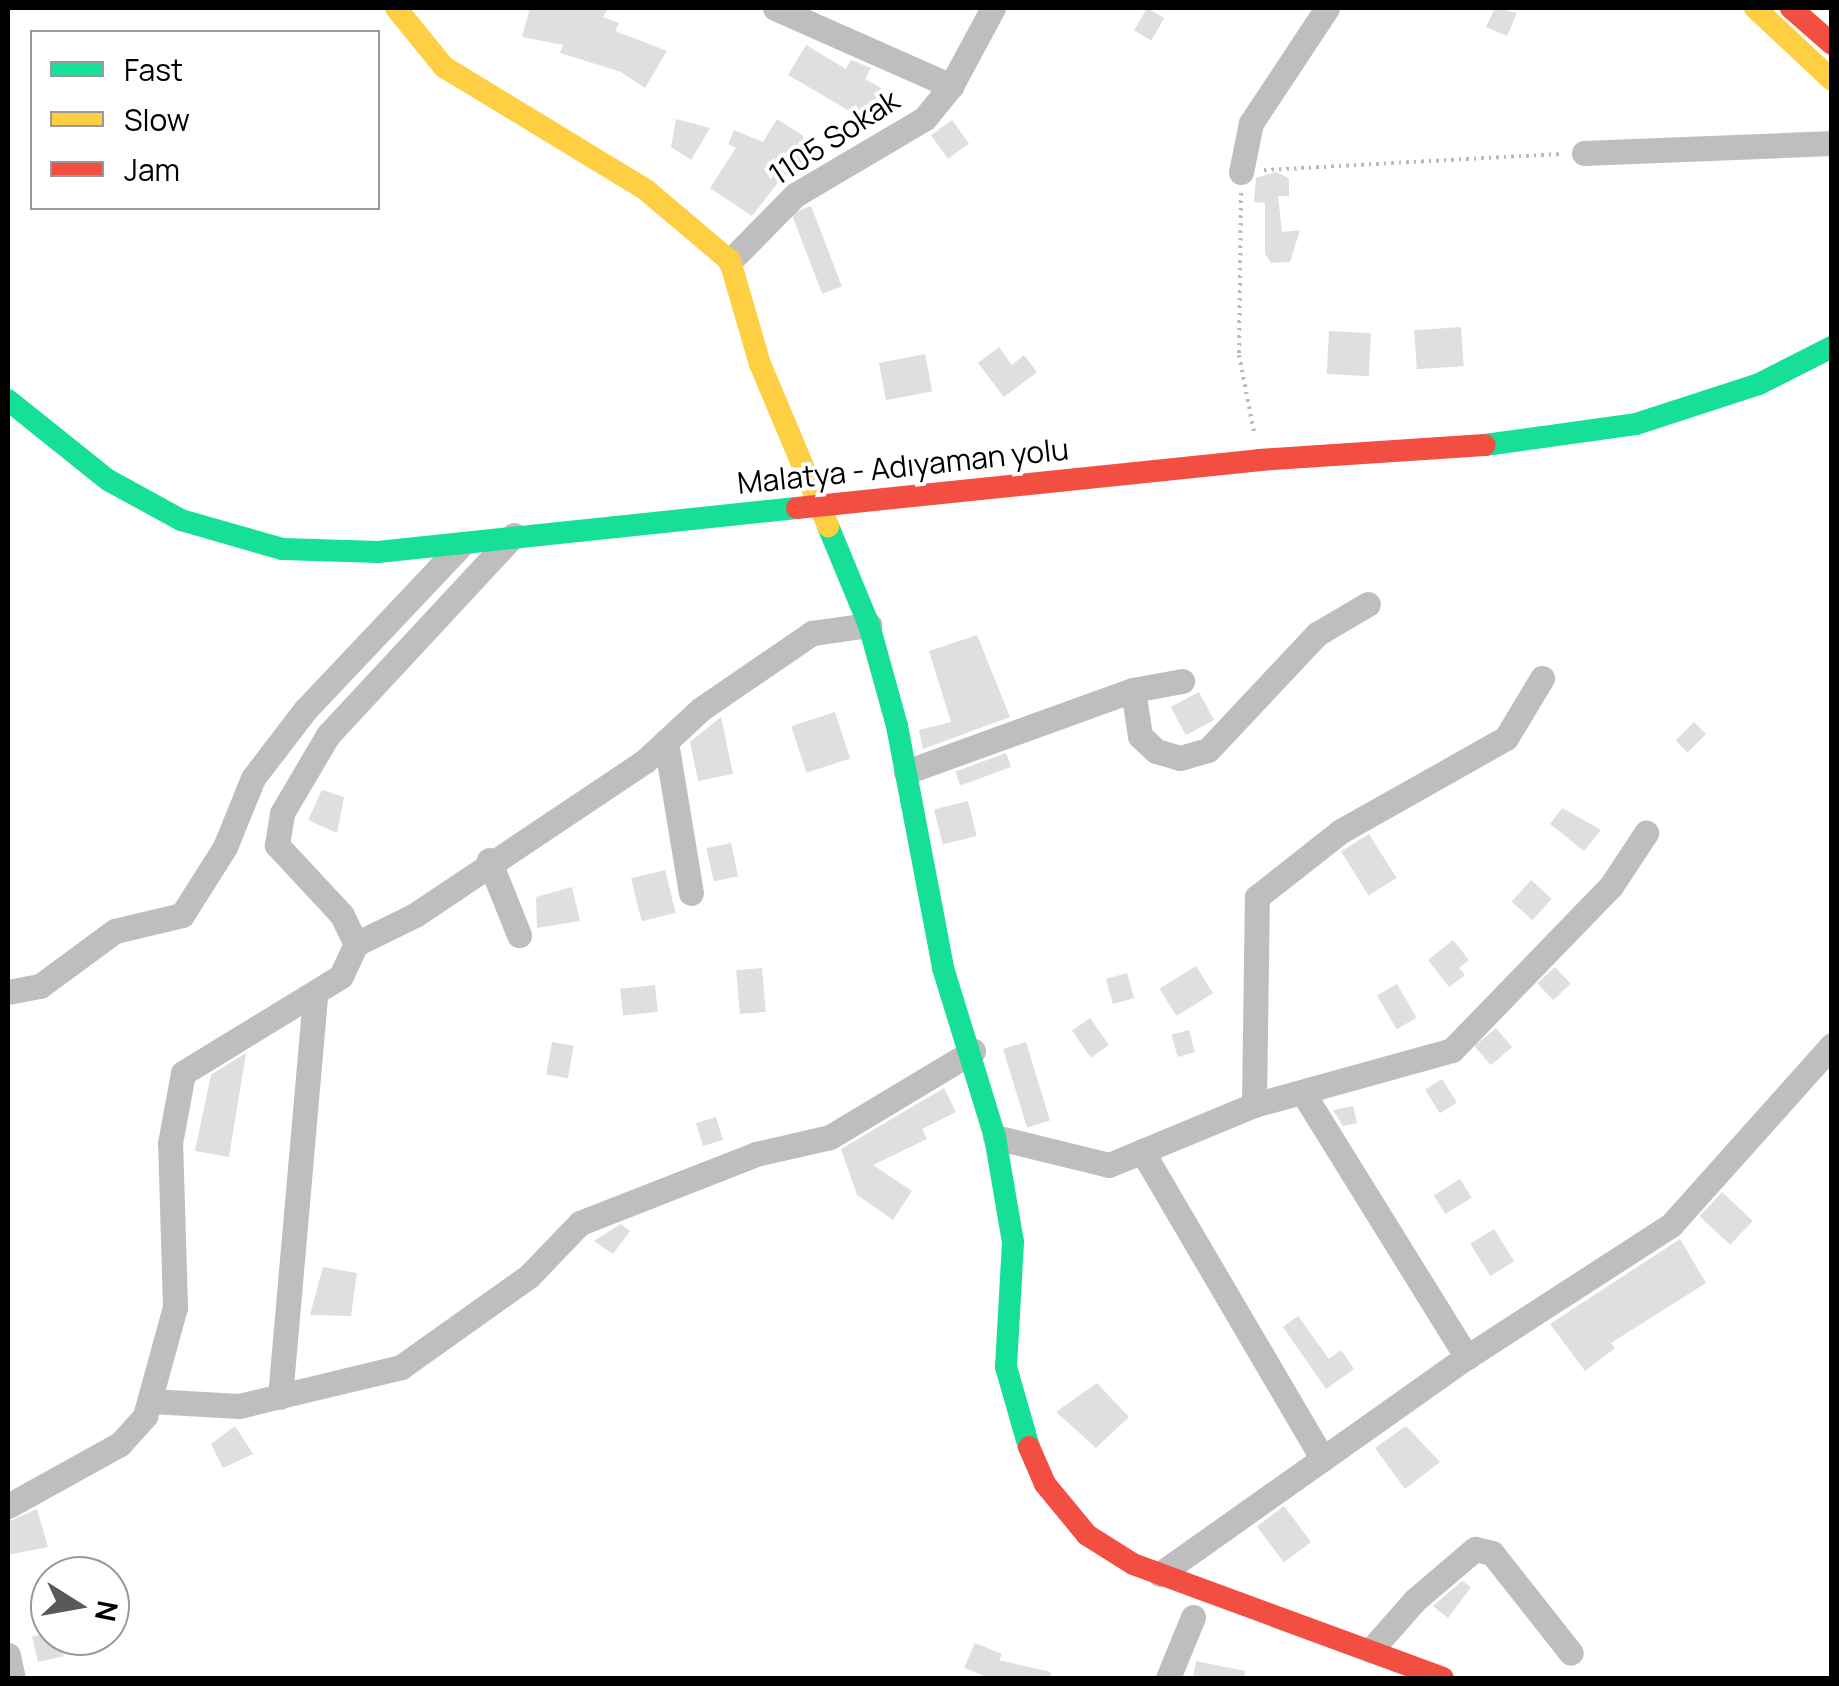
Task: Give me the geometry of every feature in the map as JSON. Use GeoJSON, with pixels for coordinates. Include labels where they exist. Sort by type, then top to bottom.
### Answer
{"type":"FeatureCollection","features":[{"type":"Feature","properties":{"kind":"main road"},"geometry":{"type":"LineString","coordinates":[[396,8],[444,67],[646,190],[730,261],[760,364],[869,625],[906,772],[943,968],[973,1051],[994,1137],[1013,1242],[1006,1367],[1016,1420],[1045,1484],[1087,1535],[1160,1574],[1443,1678]]}},
{"type":"Feature","properties":{"kind":"main road"},"geometry":{"type":"LineString","coordinates":[[1754,8],[1832,80]]}},
{"type":"Feature","properties":{"kind":"main road"},"geometry":{"type":"LineString","coordinates":[[1791,8],[1832,44]]}},
{"type":"Feature","properties":{"kind":"main road","name":"Malatya - Adıyaman yolu"},"geometry":{"type":"LineString","coordinates":[[8,400],[108,480],[181,520],[282,549],[378,552],[462,544],[514,534],[1259,460],[1482,446],[1636,424],[1759,384],[1832,347]]}},
{"type":"Feature","properties":{"kind":"street"},"geometry":{"type":"LineString","coordinates":[[775,8],[951,86]]}},
{"type":"Feature","properties":{"kind":"street","name":"1105 Sokak"},"geometry":{"type":"LineString","coordinates":[[730,261],[795,195],[924,118],[951,86],[993,8]]}},
{"type":"Feature","properties":{"kind":"street"},"geometry":{"type":"LineString","coordinates":[[1241,172],[1251,123],[1327,8]]}},
{"type":"Feature","properties":{"kind":"street"},"geometry":{"type":"LineString","coordinates":[[1584,154],[1832,143]]}},
{"type":"Feature","properties":{"kind":"street"},"geometry":{"type":"LineString","coordinates":[[356,944],[342,915],[276,845],[282,813],[328,735],[514,534]]}},
{"type":"Feature","properties":{"kind":"street"},"geometry":{"type":"LineString","coordinates":[[8,992],[40,986],[115,931],[182,916],[225,847],[252,778],[306,709],[462,544]]}},
{"type":"Feature","properties":{"kind":"street"},"geometry":{"type":"LineString","coordinates":[[1133,690],[1140,736],[1156,752],[1180,758],[1208,750],[1317,634],[1368,604]]}},
{"type":"Feature","properties":{"kind":"street"},"geometry":{"type":"LineString","coordinates":[[8,1506],[120,1444],[151,1402],[175,1307],[170,1143],[183,1074],[316,994],[341,976],[356,944],[415,915],[489,860],[666,742],[701,709],[812,633],[869,625]]}},
{"type":"Feature","properties":{"kind":"street"},"geometry":{"type":"LineString","coordinates":[[1254,1104],[1258,897],[1342,831],[1506,738],[1542,678]]}},
{"type":"Feature","properties":{"kind":"street"},"geometry":{"type":"LineString","coordinates":[[906,772],[1133,690],[1182,681]]}},
{"type":"Feature","properties":{"kind":"street"},"geometry":{"type":"LineString","coordinates":[[666,742],[690,893]]}},
{"type":"Feature","properties":{"kind":"street"},"geometry":{"type":"LineString","coordinates":[[994,1137],[1109,1165],[1254,1104],[1452,1050],[1611,886],[1646,833]]}},
{"type":"Feature","properties":{"kind":"street"},"geometry":{"type":"LineString","coordinates":[[489,860],[519,935]]}},
{"type":"Feature","properties":{"kind":"street"},"geometry":{"type":"LineString","coordinates":[[280,1397],[316,994]]}},
{"type":"Feature","properties":{"kind":"street"},"geometry":{"type":"LineString","coordinates":[[1160,1574],[1466,1358],[1671,1225],[1832,1045]]}},
{"type":"Feature","properties":{"kind":"street"},"geometry":{"type":"LineString","coordinates":[[151,1402],[238,1406],[401,1367],[529,1276],[580,1222],[756,1154],[830,1137],[973,1051]]}},
{"type":"Feature","properties":{"kind":"street"},"geometry":{"type":"LineString","coordinates":[[1303,1093],[1466,1358]]}},
{"type":"Feature","properties":{"kind":"street"},"geometry":{"type":"LineString","coordinates":[[1142,1152],[1323,1459]]}},
{"type":"Feature","properties":{"kind":"street"},"geometry":{"type":"LineString","coordinates":[[1372,1650],[1415,1600],[1476,1549],[1492,1553],[1571,1653]]}},
{"type":"Feature","properties":{"kind":"street"},"geometry":{"type":"LineString","coordinates":[[1168,1678],[1193,1617]]}},
{"type":"Feature","properties":{"kind":"street"},"geometry":{"type":"LineString","coordinates":[[8,1654],[13,1678]]}},
{"type":"Feature","properties":{"kind":"path"},"geometry":{"type":"LineString","coordinates":[[1259,460],[1239,355],[1241,172],[1584,154]]}},
{"type":"Feature","properties":{"kind":"building"},"geometry":{"type":"Polygon","coordinates":[[[530,8],[608,8],[603,17],[619,23],[615,31],[667,51],[645,88],[621,72],[560,53],[563,45],[522,37],[530,8]]]}},
{"type":"Feature","properties":{"kind":"building"},"geometry":{"type":"Polygon","coordinates":[[[1147,8],[1164,18],[1151,41],[1134,31],[1147,8]]]}},
{"type":"Feature","properties":{"kind":"building"},"geometry":{"type":"Polygon","coordinates":[[[1495,8],[1517,13],[1507,36],[1486,27],[1495,8]]]}},
{"type":"Feature","properties":{"kind":"building"},"geometry":{"type":"Polygon","coordinates":[[[806,45],[846,69],[851,60],[871,68],[865,79],[881,88],[865,120],[788,75],[806,45]]]}},
{"type":"Feature","properties":{"kind":"building"},"geometry":{"type":"Polygon","coordinates":[[[676,119],[710,128],[691,160],[671,147],[676,119]]]}},
{"type":"Feature","properties":{"kind":"building"},"geometry":{"type":"Polygon","coordinates":[[[777,119],[816,144],[796,176],[784,175],[752,216],[710,188],[736,148],[728,144],[734,130],[763,142],[777,119]]]}},
{"type":"Feature","properties":{"kind":"building"},"geometry":{"type":"Polygon","coordinates":[[[952,120],[969,143],[948,159],[931,135],[952,120]]]}},
{"type":"Feature","properties":{"kind":"building"},"geometry":{"type":"Polygon","coordinates":[[[1276,172],[1289,178],[1289,196],[1278,196],[1282,232],[1300,230],[1290,262],[1271,263],[1265,254],[1265,203],[1254,202],[1256,178],[1276,172]]]}},
{"type":"Feature","properties":{"kind":"building"},"geometry":{"type":"Polygon","coordinates":[[[811,206],[842,286],[822,294],[791,214],[811,206]]]}},
{"type":"Feature","properties":{"kind":"building"},"geometry":{"type":"Polygon","coordinates":[[[1461,327],[1464,366],[1417,369],[1414,330],[1461,327]]]}},
{"type":"Feature","properties":{"kind":"building"},"geometry":{"type":"Polygon","coordinates":[[[1329,331],[1371,333],[1369,376],[1327,374],[1329,331]]]}},
{"type":"Feature","properties":{"kind":"building"},"geometry":{"type":"Polygon","coordinates":[[[999,347],[1012,365],[1024,355],[1037,372],[1004,397],[978,363],[999,347]]]}},
{"type":"Feature","properties":{"kind":"building"},"geometry":{"type":"Polygon","coordinates":[[[925,354],[932,391],[886,400],[879,363],[925,354]]]}},
{"type":"Feature","properties":{"kind":"building"},"geometry":{"type":"Polygon","coordinates":[[[977,635],[1010,717],[923,749],[919,730],[951,722],[929,651],[977,635]]]}},
{"type":"Feature","properties":{"kind":"building"},"geometry":{"type":"Polygon","coordinates":[[[1199,692],[1214,720],[1186,735],[1171,707],[1199,692]]]}},
{"type":"Feature","properties":{"kind":"building"},"geometry":{"type":"Polygon","coordinates":[[[835,712],[850,759],[806,773],[791,726],[835,712]]]}},
{"type":"Feature","properties":{"kind":"building"},"geometry":{"type":"Polygon","coordinates":[[[721,717],[733,774],[698,781],[690,742],[721,717]]]}},
{"type":"Feature","properties":{"kind":"building"},"geometry":{"type":"Polygon","coordinates":[[[1694,722],[1706,734],[1688,752],[1676,740],[1694,722]]]}},
{"type":"Feature","properties":{"kind":"building"},"geometry":{"type":"Polygon","coordinates":[[[1006,753],[1011,767],[960,786],[955,771],[1006,753]]]}},
{"type":"Feature","properties":{"kind":"building"},"geometry":{"type":"Polygon","coordinates":[[[322,790],[344,797],[337,833],[308,820],[322,790]]]}},
{"type":"Feature","properties":{"kind":"building"},"geometry":{"type":"Polygon","coordinates":[[[968,801],[977,836],[943,844],[934,809],[968,801]]]}},
{"type":"Feature","properties":{"kind":"building"},"geometry":{"type":"Polygon","coordinates":[[[1562,808],[1601,830],[1584,851],[1550,824],[1562,808]]]}},
{"type":"Feature","properties":{"kind":"building"},"geometry":{"type":"Polygon","coordinates":[[[1369,834],[1397,878],[1369,896],[1341,851],[1369,834]]]}},
{"type":"Feature","properties":{"kind":"building"},"geometry":{"type":"Polygon","coordinates":[[[731,843],[738,876],[714,881],[707,848],[731,843]]]}},
{"type":"Feature","properties":{"kind":"building"},"geometry":{"type":"Polygon","coordinates":[[[665,870],[676,913],[642,921],[631,878],[665,870]]]}},
{"type":"Feature","properties":{"kind":"building"},"geometry":{"type":"Polygon","coordinates":[[[1531,880],[1552,899],[1532,920],[1512,902],[1531,880]]]}},
{"type":"Feature","properties":{"kind":"building"},"geometry":{"type":"Polygon","coordinates":[[[572,887],[580,921],[537,928],[536,897],[572,887]]]}},
{"type":"Feature","properties":{"kind":"building"},"geometry":{"type":"Polygon","coordinates":[[[1453,940],[1469,960],[1459,968],[1465,975],[1449,987],[1428,960],[1453,940]]]}},
{"type":"Feature","properties":{"kind":"building"},"geometry":{"type":"Polygon","coordinates":[[[1196,966],[1213,993],[1176,1016],[1160,989],[1196,966]]]}},
{"type":"Feature","properties":{"kind":"building"},"geometry":{"type":"Polygon","coordinates":[[[1555,967],[1571,984],[1553,1000],[1537,983],[1555,967]]]}},
{"type":"Feature","properties":{"kind":"building"},"geometry":{"type":"Polygon","coordinates":[[[762,968],[766,1012],[740,1014],[736,970],[762,968]]]}},
{"type":"Feature","properties":{"kind":"building"},"geometry":{"type":"Polygon","coordinates":[[[1127,973],[1134,998],[1113,1004],[1106,979],[1127,973]]]}},
{"type":"Feature","properties":{"kind":"building"},"geometry":{"type":"Polygon","coordinates":[[[1397,984],[1416,1018],[1397,1029],[1377,996],[1397,984]]]}},
{"type":"Feature","properties":{"kind":"building"},"geometry":{"type":"Polygon","coordinates":[[[655,985],[658,1012],[623,1016],[620,989],[655,985]]]}},
{"type":"Feature","properties":{"kind":"building"},"geometry":{"type":"Polygon","coordinates":[[[1090,1018],[1109,1045],[1091,1058],[1072,1031],[1090,1018]]]}},
{"type":"Feature","properties":{"kind":"building"},"geometry":{"type":"Polygon","coordinates":[[[1496,1028],[1512,1047],[1491,1065],[1475,1046],[1496,1028]]]}},
{"type":"Feature","properties":{"kind":"building"},"geometry":{"type":"Polygon","coordinates":[[[1189,1030],[1195,1052],[1178,1057],[1172,1035],[1189,1030]]]}},
{"type":"Feature","properties":{"kind":"building"},"geometry":{"type":"Polygon","coordinates":[[[552,1042],[574,1046],[568,1078],[546,1074],[552,1042]]]}},
{"type":"Feature","properties":{"kind":"building"},"geometry":{"type":"Polygon","coordinates":[[[1026,1042],[1050,1120],[1027,1127],[1003,1049],[1026,1042]]]}},
{"type":"Feature","properties":{"kind":"building"},"geometry":{"type":"Polygon","coordinates":[[[246,1053],[229,1157],[195,1151],[211,1075],[246,1053]]]}},
{"type":"Feature","properties":{"kind":"building"},"geometry":{"type":"Polygon","coordinates":[[[1442,1079],[1457,1103],[1440,1113],[1425,1090],[1442,1079]]]}},
{"type":"Feature","properties":{"kind":"building"},"geometry":{"type":"Polygon","coordinates":[[[944,1088],[956,1112],[922,1129],[927,1139],[873,1165],[912,1191],[893,1220],[857,1195],[841,1149],[944,1088]]]}},
{"type":"Feature","properties":{"kind":"building"},"geometry":{"type":"Polygon","coordinates":[[[1353,1106],[1357,1123],[1343,1126],[1333,1110],[1353,1106]]]}},
{"type":"Feature","properties":{"kind":"building"},"geometry":{"type":"Polygon","coordinates":[[[716,1117],[723,1140],[703,1146],[696,1123],[716,1117]]]}},
{"type":"Feature","properties":{"kind":"building"},"geometry":{"type":"Polygon","coordinates":[[[1460,1179],[1472,1198],[1445,1214],[1434,1195],[1460,1179]]]}},
{"type":"Feature","properties":{"kind":"building"},"geometry":{"type":"Polygon","coordinates":[[[1722,1192],[1753,1221],[1730,1245],[1699,1216],[1722,1192]]]}},
{"type":"Feature","properties":{"kind":"building"},"geometry":{"type":"Polygon","coordinates":[[[621,1224],[630,1231],[613,1254],[594,1241],[621,1224]]]}},
{"type":"Feature","properties":{"kind":"building"},"geometry":{"type":"Polygon","coordinates":[[[1494,1229],[1514,1261],[1490,1276],[1470,1244],[1494,1229]]]}},
{"type":"Feature","properties":{"kind":"building"},"geometry":{"type":"Polygon","coordinates":[[[1680,1239],[1706,1283],[1611,1343],[1615,1348],[1585,1371],[1550,1324],[1680,1239]]]}},
{"type":"Feature","properties":{"kind":"building"},"geometry":{"type":"Polygon","coordinates":[[[323,1267],[357,1273],[351,1316],[310,1315],[323,1267]]]}},
{"type":"Feature","properties":{"kind":"building"},"geometry":{"type":"Polygon","coordinates":[[[1298,1316],[1329,1359],[1341,1350],[1354,1369],[1326,1389],[1283,1327],[1298,1316]]]}},
{"type":"Feature","properties":{"kind":"building"},"geometry":{"type":"Polygon","coordinates":[[[1097,1383],[1129,1417],[1096,1448],[1056,1412],[1097,1383]]]}},
{"type":"Feature","properties":{"kind":"building"},"geometry":{"type":"Polygon","coordinates":[[[235,1426],[253,1454],[223,1468],[211,1444],[235,1426]]]}},
{"type":"Feature","properties":{"kind":"building"},"geometry":{"type":"Polygon","coordinates":[[[1406,1426],[1440,1462],[1405,1489],[1375,1448],[1406,1426]]]}},
{"type":"Feature","properties":{"kind":"building"},"geometry":{"type":"Polygon","coordinates":[[[1284,1506],[1311,1542],[1284,1562],[1257,1526],[1284,1506]]]}},
{"type":"Feature","properties":{"kind":"building"},"geometry":{"type":"Polygon","coordinates":[[[37,1509],[48,1547],[8,1555],[8,1522],[37,1509]]]}},
{"type":"Feature","properties":{"kind":"building"},"geometry":{"type":"Polygon","coordinates":[[[1462,1581],[1471,1587],[1448,1618],[1433,1606],[1462,1581]]]}},
{"type":"Feature","properties":{"kind":"building"},"geometry":{"type":"Polygon","coordinates":[[[975,1643],[1002,1654],[999,1660],[1051,1672],[1050,1678],[990,1678],[964,1668],[975,1643]]]}},
{"type":"Feature","properties":{"kind":"building"},"geometry":{"type":"Polygon","coordinates":[[[37,1656],[64,1656],[38,1662],[37,1656]]]}},
{"type":"Feature","properties":{"kind":"building"},"geometry":{"type":"Polygon","coordinates":[[[1196,1661],[1245,1671],[1244,1678],[1193,1678],[1196,1661]]]}},
{"type":"Feature","properties":{"kind":"traffic: fast"},"geometry":{"type":"LineString","coordinates":[[1485,445],[1636,424],[1759,384],[1832,347]]}},
{"type":"Feature","properties":{"kind":"traffic: fast"},"geometry":{"type":"LineString","coordinates":[[8,400],[108,480],[181,520],[282,549],[378,552],[797,508]]}},
{"type":"Feature","properties":{"kind":"traffic: fast"},"geometry":{"type":"LineString","coordinates":[[828,526],[869,625],[897,726],[943,968],[995,1137],[1013,1242],[1006,1367],[1029,1447]]}},
{"type":"Feature","properties":{"kind":"traffic: slow"},"geometry":{"type":"LineString","coordinates":[[396,8],[444,67],[646,190],[730,261],[760,364],[828,526]]}},
{"type":"Feature","properties":{"kind":"traffic: slow"},"geometry":{"type":"LineString","coordinates":[[1755,8],[1832,80]]}},
{"type":"Feature","properties":{"kind":"traffic: jam"},"geometry":{"type":"LineString","coordinates":[[1791,8],[1832,44]]}},
{"type":"Feature","properties":{"kind":"traffic: jam"},"geometry":{"type":"LineString","coordinates":[[797,508],[1259,460],[1485,445]]}},
{"type":"Feature","properties":{"kind":"traffic: jam"},"geometry":{"type":"LineString","coordinates":[[1029,1447],[1045,1484],[1087,1535],[1133,1564],[1443,1678]]}}]}
